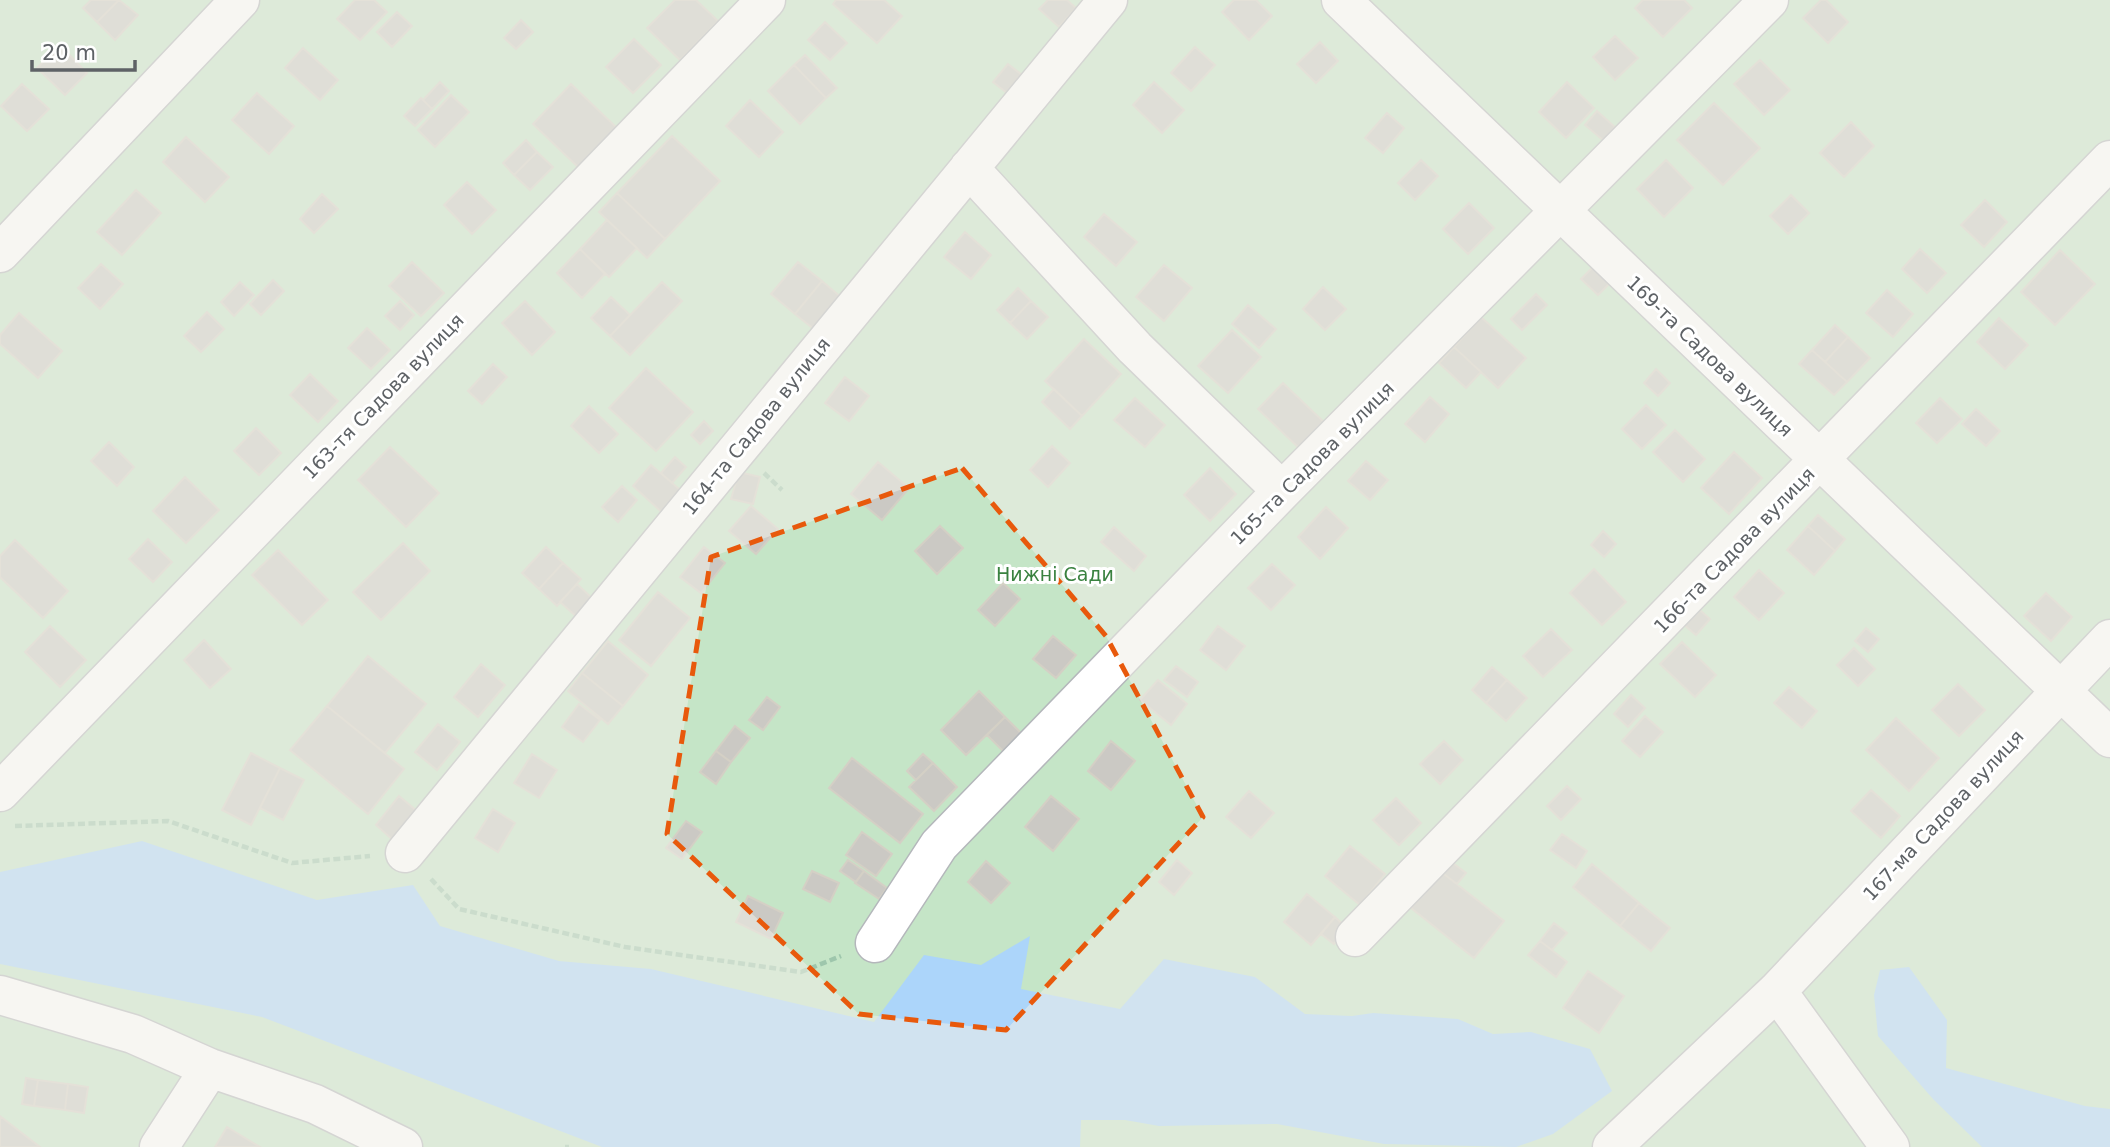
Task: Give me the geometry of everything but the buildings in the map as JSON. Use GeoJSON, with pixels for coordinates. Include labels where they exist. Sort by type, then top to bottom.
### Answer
{"type":"FeatureCollection","features":[{"type":"Feature","properties":{"kind":"street"},"geometry":{"type":"LineString","coordinates":[[0,253],[240,0]]}},
{"type":"Feature","properties":{"kind":"street","name":"163-тя Садова вулиця"},"geometry":{"type":"LineString","coordinates":[[5,809],[766,0]]}},
{"type":"Feature","properties":{"kind":"street","name":"164-та Садова вулиця"},"geometry":{"type":"LineString","coordinates":[[405,852],[1108,0]]}},
{"type":"Feature","properties":{"kind":"street","name":"169-та Садова вулиця"},"geometry":{"type":"LineString","coordinates":[[1341,0],[1819,462],[2110,738]]}},
{"type":"Feature","properties":{"kind":"street","name":"165-та Садова вулиця"},"geometry":{"type":"LineString","coordinates":[[875,943],[939,845],[1282,491],[1562,212],[1769,0]]}},
{"type":"Feature","properties":{"kind":"street","name":"166-та Садова вулиця"},"geometry":{"type":"LineString","coordinates":[[1355,937],[2110,160]]}},
{"type":"Feature","properties":{"kind":"street"},"geometry":{"type":"LineString","coordinates":[[969,168],[1135,348],[1282,491]]}},
{"type":"Feature","properties":{"kind":"street","name":"167-ма Садова вулиця"},"geometry":{"type":"LineString","coordinates":[[1612,1147],[1777,992],[2110,639]]}},
{"type":"Feature","properties":{"kind":"street"},"geometry":{"type":"LineString","coordinates":[[1777,992],[1890,1147]]}},
{"type":"Feature","properties":{"kind":"street"},"geometry":{"type":"LineString","coordinates":[[0,995],[133,1034],[210,1068],[315,1104],[402,1147]]}},
{"type":"Feature","properties":{"kind":"street"},"geometry":{"type":"LineString","coordinates":[[159,1147],[210,1068]]}},
{"type":"Feature","properties":{"kind":"path"},"geometry":{"type":"LineString","coordinates":[[5,809],[168,821],[292,863],[405,852],[459,908],[625,947],[801,972],[875,943]]}},
{"type":"Feature","properties":{"kind":"highlighted area"},"geometry":{"type":"Polygon","coordinates":[[[962,468],[1106,636],[1203,817],[1006,1030],[859,1014],[667,834],[711,557],[962,468]]]}},
{"type":"Feature","properties":{"kind":"green space","name":"Нижні Сади"},"geometry":{"type":"Polygon","coordinates":[[[0,0],[2110,0],[2110,1147],[0,1147],[0,0]]]}},
{"type":"Feature","properties":{"kind":"water"},"geometry":{"type":"Polygon","coordinates":[[[142,841],[317,900],[413,885],[440,926],[559,961],[651,969],[874,1022],[924,955],[981,965],[1030,936],[1021,989],[1120,1009],[1164,959],[1255,977],[1305,1014],[1352,1016],[1373,1013],[1458,1019],[1493,1034],[1531,1032],[1590,1049],[1612,1091],[1553,1134],[1516,1147],[1384,1144],[1277,1124],[1159,1126],[1125,1120],[1081,1120],[1080,1147],[602,1147],[262,1017],[0,964],[0,872],[142,841]]]}},
{"type":"Feature","properties":{"kind":"water"},"geometry":{"type":"Polygon","coordinates":[[[1909,967],[1947,1020],[1946,1068],[2085,1106],[2110,1109],[2110,1147],[1982,1147],[1933,1099],[1878,1036],[1874,995],[1880,970],[1909,967]]]}}]}
